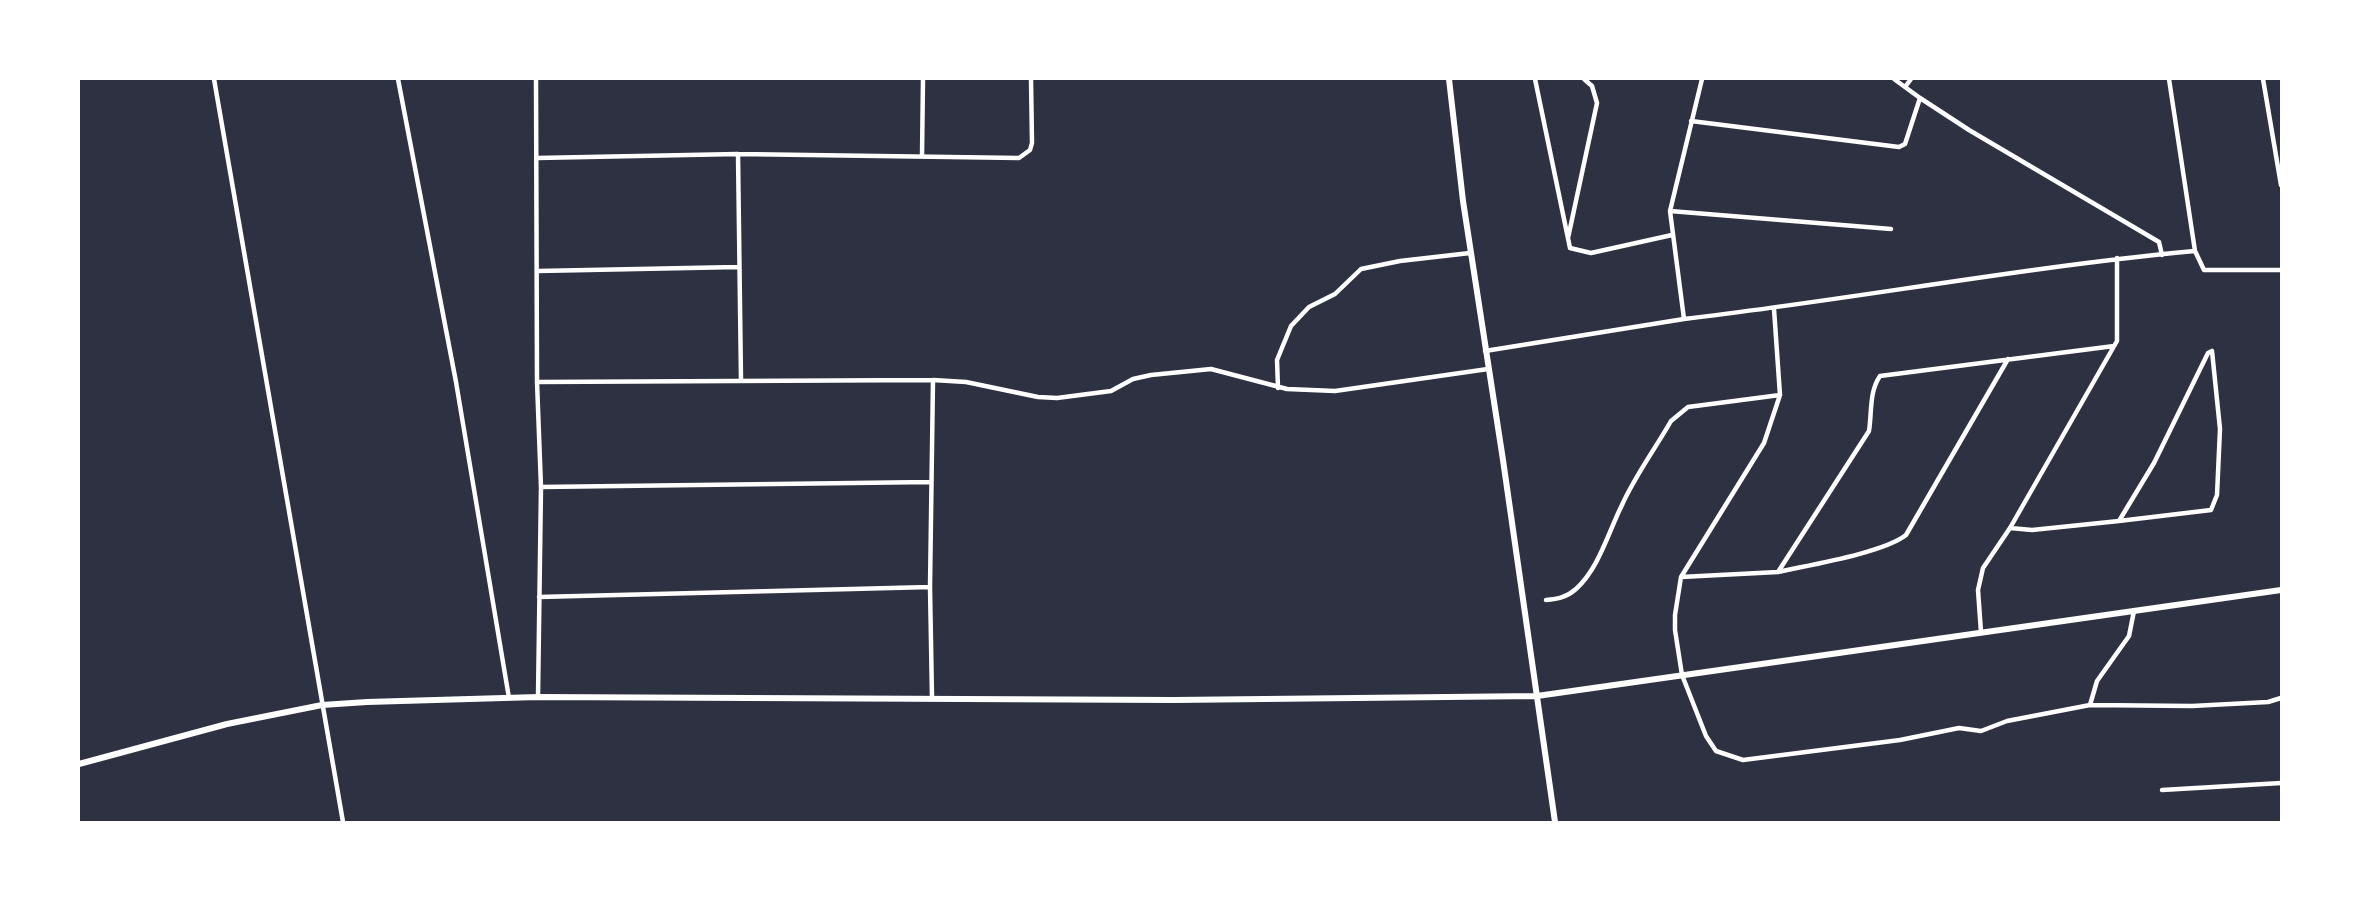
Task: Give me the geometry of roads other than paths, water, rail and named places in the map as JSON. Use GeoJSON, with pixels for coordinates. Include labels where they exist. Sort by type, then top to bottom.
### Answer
{"type":"FeatureCollection","features":[{"type":"Feature","properties":{"kind":"main road"},"geometry":{"type":"LineString","coordinates":[[1449,79],[1470,253],[1555,822]]}},
{"type":"Feature","properties":{"kind":"main road"},"geometry":{"type":"LineString","coordinates":[[79,764],[227,724],[322,705],[538,697],[1174,700],[1537,696],[2281,590]]}},
{"type":"Feature","properties":{"kind":"street"},"geometry":{"type":"LineString","coordinates":[[214,79],[342,822]]}},
{"type":"Feature","properties":{"kind":"street"},"geometry":{"type":"LineString","coordinates":[[398,79],[458,396],[509,698]]}},
{"type":"Feature","properties":{"kind":"street"},"geometry":{"type":"LineString","coordinates":[[536,79],[537,382],[541,487],[538,697]]}},
{"type":"Feature","properties":{"kind":"street"},"geometry":{"type":"LineString","coordinates":[[922,156],[923,79]]}},
{"type":"Feature","properties":{"kind":"street"},"geometry":{"type":"LineString","coordinates":[[537,158],[738,154],[1018,158],[1025,155],[1032,143],[1031,79]]}},
{"type":"Feature","properties":{"kind":"street"},"geometry":{"type":"LineString","coordinates":[[1535,79],[1570,248],[1591,253],[1672,235]]}},
{"type":"Feature","properties":{"kind":"street"},"geometry":{"type":"LineString","coordinates":[[1567,240],[1597,103],[1592,86],[1584,79]]}},
{"type":"Feature","properties":{"kind":"street"},"geometry":{"type":"LineString","coordinates":[[1684,319],[1670,211],[1702,79]]}},
{"type":"Feature","properties":{"kind":"street"},"geometry":{"type":"LineString","coordinates":[[1895,79],[1920,98],[2028,166],[2159,242],[2162,255]]}},
{"type":"Feature","properties":{"kind":"street"},"geometry":{"type":"LineString","coordinates":[[1905,87],[1911,79]]}},
{"type":"Feature","properties":{"kind":"street"},"geometry":{"type":"LineString","coordinates":[[2169,79],[2195,251],[2206,272],[2281,270]]}},
{"type":"Feature","properties":{"kind":"street"},"geometry":{"type":"LineString","coordinates":[[2263,79],[2281,186]]}},
{"type":"Feature","properties":{"kind":"street"},"geometry":{"type":"LineString","coordinates":[[1691,121],[1899,147],[1905,144],[1920,98]]}},
{"type":"Feature","properties":{"kind":"street"},"geometry":{"type":"LineString","coordinates":[[738,154],[741,380]]}},
{"type":"Feature","properties":{"kind":"street"},"geometry":{"type":"LineString","coordinates":[[1670,211],[1891,229]]}},
{"type":"Feature","properties":{"kind":"street"},"geometry":{"type":"LineString","coordinates":[[1485,351],[1995,274],[2195,251]]}},
{"type":"Feature","properties":{"kind":"street"},"geometry":{"type":"LineString","coordinates":[[1278,387],[1277,360],[1291,326],[1309,307],[1335,294],[1361,269],[1400,261],[1470,253]]}},
{"type":"Feature","properties":{"kind":"street"},"geometry":{"type":"LineString","coordinates":[[1981,632],[1978,590],[1980,575],[2010,528],[2114,346],[2118,324],[2117,258]]}},
{"type":"Feature","properties":{"kind":"street"},"geometry":{"type":"LineString","coordinates":[[538,271],[738,267]]}},
{"type":"Feature","properties":{"kind":"street"},"geometry":{"type":"LineString","coordinates":[[1774,309],[1780,395],[1764,443],[1681,577],[1675,623],[1682,675],[1706,736],[1716,751],[1743,760],[1900,740],[1959,728],[1980,731],[2007,722],[2090,705],[2192,706],[2267,702],[2281,698]]}},
{"type":"Feature","properties":{"kind":"street"},"geometry":{"type":"LineString","coordinates":[[1778,572],[1869,431],[1872,393],[1880,376],[2114,346]]}},
{"type":"Feature","properties":{"kind":"street"},"geometry":{"type":"LineString","coordinates":[[2010,528],[2027,530],[2119,521],[2211,510],[2217,495],[2220,429],[2212,351],[2208,353],[2154,463],[2119,521]]}},
{"type":"Feature","properties":{"kind":"street"},"geometry":{"type":"LineString","coordinates":[[1681,577],[1778,572],[1877,549],[1899,541],[1906,535],[2008,359]]}},
{"type":"Feature","properties":{"kind":"street"},"geometry":{"type":"LineString","coordinates":[[537,382],[933,380],[966,382],[1038,397],[1057,398],[1111,391],[1133,379],[1151,374],[1211,369],[1300,391],[1345,391],[1488,369]]}},
{"type":"Feature","properties":{"kind":"street"},"geometry":{"type":"LineString","coordinates":[[932,698],[930,587],[933,380]]}},
{"type":"Feature","properties":{"kind":"street"},"geometry":{"type":"LineString","coordinates":[[1546,600],[1570,594],[1586,579],[1609,537],[1622,503],[1671,421],[1679,413],[1688,407],[1702,404],[1780,395]]}},
{"type":"Feature","properties":{"kind":"street"},"geometry":{"type":"LineString","coordinates":[[541,487],[931,482]]}},
{"type":"Feature","properties":{"kind":"street"},"geometry":{"type":"LineString","coordinates":[[539,597],[930,587]]}},
{"type":"Feature","properties":{"kind":"street"},"geometry":{"type":"LineString","coordinates":[[2090,705],[2097,681],[2129,636],[2134,611]]}},
{"type":"Feature","properties":{"kind":"street"},"geometry":{"type":"LineString","coordinates":[[2162,790],[2281,783]]}}]}
